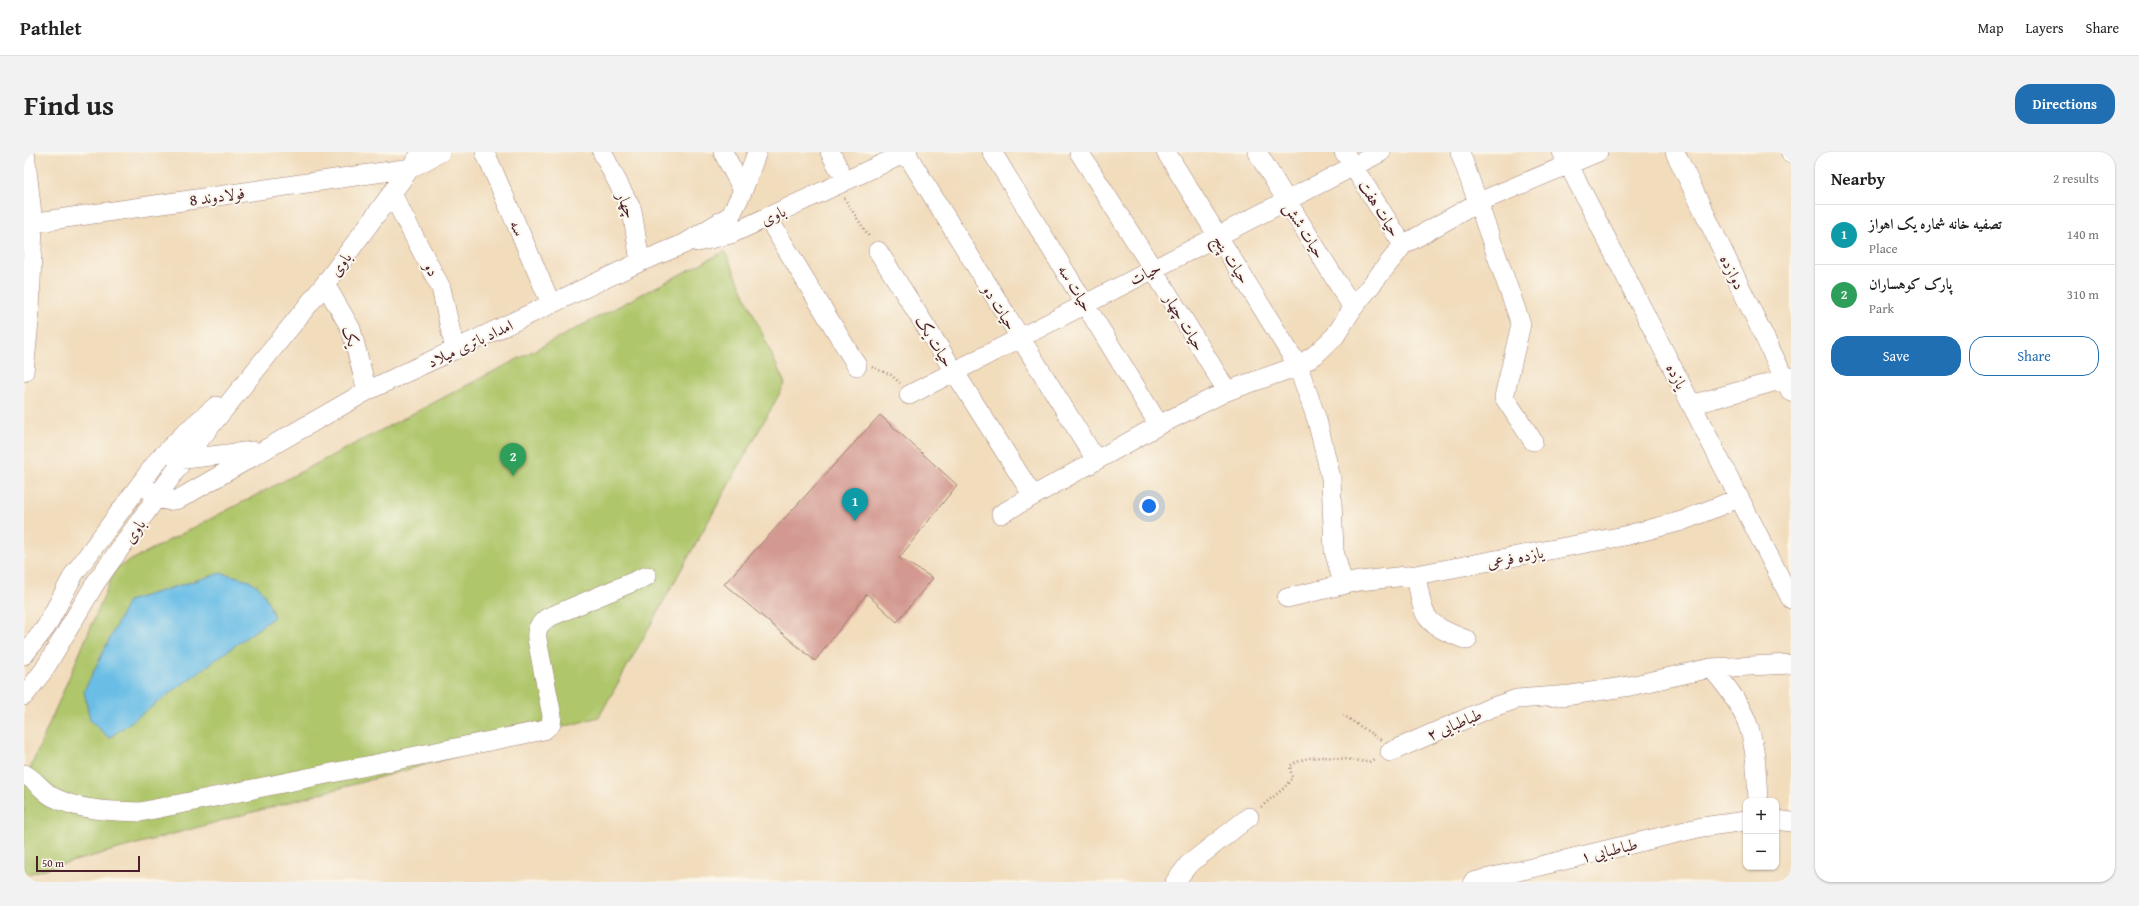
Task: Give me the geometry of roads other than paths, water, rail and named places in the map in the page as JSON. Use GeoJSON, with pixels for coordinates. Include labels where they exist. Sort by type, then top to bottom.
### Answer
{"type":"FeatureCollection","features":[{"type":"Feature","properties":{"kind":"street"},"geometry":{"type":"LineString","coordinates":[[24,372],[29,223],[25,152]]}},
{"type":"Feature","properties":{"kind":"street","name":"باوی"},"geometry":{"type":"LineString","coordinates":[[24,696],[44,670],[96,582],[184,460],[326,284],[422,152]]}},
{"type":"Feature","properties":{"kind":"street"},"geometry":{"type":"LineString","coordinates":[[411,168],[440,152]]}},
{"type":"Feature","properties":{"kind":"street","name":"سه"},"geometry":{"type":"LineString","coordinates":[[485,152],[551,304]]}},
{"type":"Feature","properties":{"kind":"street","name":"چهار"},"geometry":{"type":"LineString","coordinates":[[602,152],[632,210],[640,262]]}},
{"type":"Feature","properties":{"kind":"street"},"geometry":{"type":"LineString","coordinates":[[723,152],[743,190]]}},
{"type":"Feature","properties":{"kind":"street"},"geometry":{"type":"LineString","coordinates":[[684,244],[730,215],[743,190],[756,152]]}},
{"type":"Feature","properties":{"kind":"street"},"geometry":{"type":"LineString","coordinates":[[830,152],[838,178]]}},
{"type":"Feature","properties":{"kind":"street","name":"حیات سه"},"geometry":{"type":"LineString","coordinates":[[992,152],[1159,425]]}},
{"type":"Feature","properties":{"kind":"street","name":"حیات چهار"},"geometry":{"type":"LineString","coordinates":[[1079,152],[1154,269],[1227,391]]}},
{"type":"Feature","properties":{"kind":"street","name":"حیات پنج"},"geometry":{"type":"LineString","coordinates":[[1166,152],[1298,366],[1318,420],[1331,478],[1334,551],[1343,584]]}},
{"type":"Feature","properties":{"kind":"street","name":"حیات شش"},"geometry":{"type":"LineString","coordinates":[[1257,152],[1353,308]]}},
{"type":"Feature","properties":{"kind":"street","name":"حیات"},"geometry":{"type":"LineString","coordinates":[[909,395],[1287,200],[1349,159],[1381,152]]}},
{"type":"Feature","properties":{"kind":"street"},"geometry":{"type":"LineString","coordinates":[[1460,152],[1521,324],[1504,397],[1533,441]]}},
{"type":"Feature","properties":{"kind":"street"},"geometry":{"type":"LineString","coordinates":[[1001,514],[1159,425],[1227,391],[1298,366],[1315,355],[1335,336],[1353,308],[1403,245],[1479,202],[1566,158],[1598,152]]}},
{"type":"Feature","properties":{"kind":"street","name":"دوازده"},"geometry":{"type":"LineString","coordinates":[[1675,152],[1789,382]]}},
{"type":"Feature","properties":{"kind":"street","name":"باوی"},"geometry":{"type":"LineString","coordinates":[[684,244],[731,234],[768,218],[838,178],[907,153]]}},
{"type":"Feature","properties":{"kind":"street","name":"حیات دو"},"geometry":{"type":"LineString","coordinates":[[907,153],[1019,338],[1096,460]]}},
{"type":"Feature","properties":{"kind":"street","name":"یازده"},"geometry":{"type":"LineString","coordinates":[[1566,158],[1791,599]]}},
{"type":"Feature","properties":{"kind":"street","name":"حیات هفت"},"geometry":{"type":"LineString","coordinates":[[1349,159],[1403,245]]}},
{"type":"Feature","properties":{"kind":"street","name":"فولادوند 8"},"geometry":{"type":"LineString","coordinates":[[29,223],[411,168]]}},
{"type":"Feature","properties":{"kind":"street","name":"دو"},"geometry":{"type":"LineString","coordinates":[[392,194],[441,288],[455,350]]}},
{"type":"Feature","properties":{"kind":"street"},"geometry":{"type":"LineString","coordinates":[[768,218],[858,366]]}},
{"type":"Feature","properties":{"kind":"street","name":"امداد باتری میلاد"},"geometry":{"type":"LineString","coordinates":[[157,498],[167,502],[179,499],[261,450],[367,391],[640,262],[684,244]]}},
{"type":"Feature","properties":{"kind":"street","name":"حیات یک"},"geometry":{"type":"LineString","coordinates":[[878,251],[1033,496]]}},
{"type":"Feature","properties":{"kind":"street","name":"یک"},"geometry":{"type":"LineString","coordinates":[[326,284],[351,329],[367,391]]}},
{"type":"Feature","properties":{"kind":"street","name":"باوی"},"geometry":{"type":"LineString","coordinates":[[24,655],[46,627],[74,574],[158,460],[187,431],[255,373]]}},
{"type":"Feature","properties":{"kind":"street"},"geometry":{"type":"LineString","coordinates":[[1691,405],[1789,382]]}},
{"type":"Feature","properties":{"kind":"street","name":"امداد باتری میلاد"},"geometry":{"type":"LineString","coordinates":[[158,460],[184,460],[261,450]]}},
{"type":"Feature","properties":{"kind":"street"},"geometry":{"type":"LineString","coordinates":[[142,482],[157,498]]}},
{"type":"Feature","properties":{"kind":"street","name":"یازده فرعی"},"geometry":{"type":"LineString","coordinates":[[1287,598],[1343,584],[1416,575],[1624,536],[1682,521],[1739,498]]}},
{"type":"Feature","properties":{"kind":"street"},"geometry":{"type":"LineString","coordinates":[[1416,575],[1422,611],[1428,619],[1442,630],[1467,640]]}},
{"type":"Feature","properties":{"kind":"street"},"geometry":{"type":"LineString","coordinates":[[24,774],[52,797],[70,803],[99,811],[140,812],[544,730],[551,724],[552,716],[537,639],[536,630],[539,625],[547,618],[647,576]]}},
{"type":"Feature","properties":{"kind":"street","name":"طباطبایی ۲"},"geometry":{"type":"LineString","coordinates":[[1390,752],[1490,708],[1517,700],[1571,695],[1630,686],[1711,668],[1791,664]]}},
{"type":"Feature","properties":{"kind":"street"},"geometry":{"type":"LineString","coordinates":[[1711,668],[1740,704],[1749,725],[1754,745],[1758,798]]}},
{"type":"Feature","properties":{"kind":"street"},"geometry":{"type":"LineString","coordinates":[[1175,882],[1188,865],[1249,817]]}},
{"type":"Feature","properties":{"kind":"street"},"geometry":{"type":"LineString","coordinates":[[1779,820],[1791,822]]}},
{"type":"Feature","properties":{"kind":"street","name":"طباطبایی ۱"},"geometry":{"type":"LineString","coordinates":[[1473,882],[1702,827],[1743,821]]}},
{"type":"Feature","properties":{"kind":"water"},"geometry":{"type":"Polygon","coordinates":[[[221,573],[243,578],[256,585],[265,596],[274,617],[109,738],[90,720],[84,691],[128,601],[221,573]]]}},
{"type":"Feature","properties":{"kind":"place","name":"پارک کوهساران"},"geometry":{"type":"Point","coordinates":[513,476]}},
{"type":"Feature","properties":{"kind":"place","name":"تصفیه خانه شماره یک اهواز"},"geometry":{"type":"Point","coordinates":[855,521]}}]}
